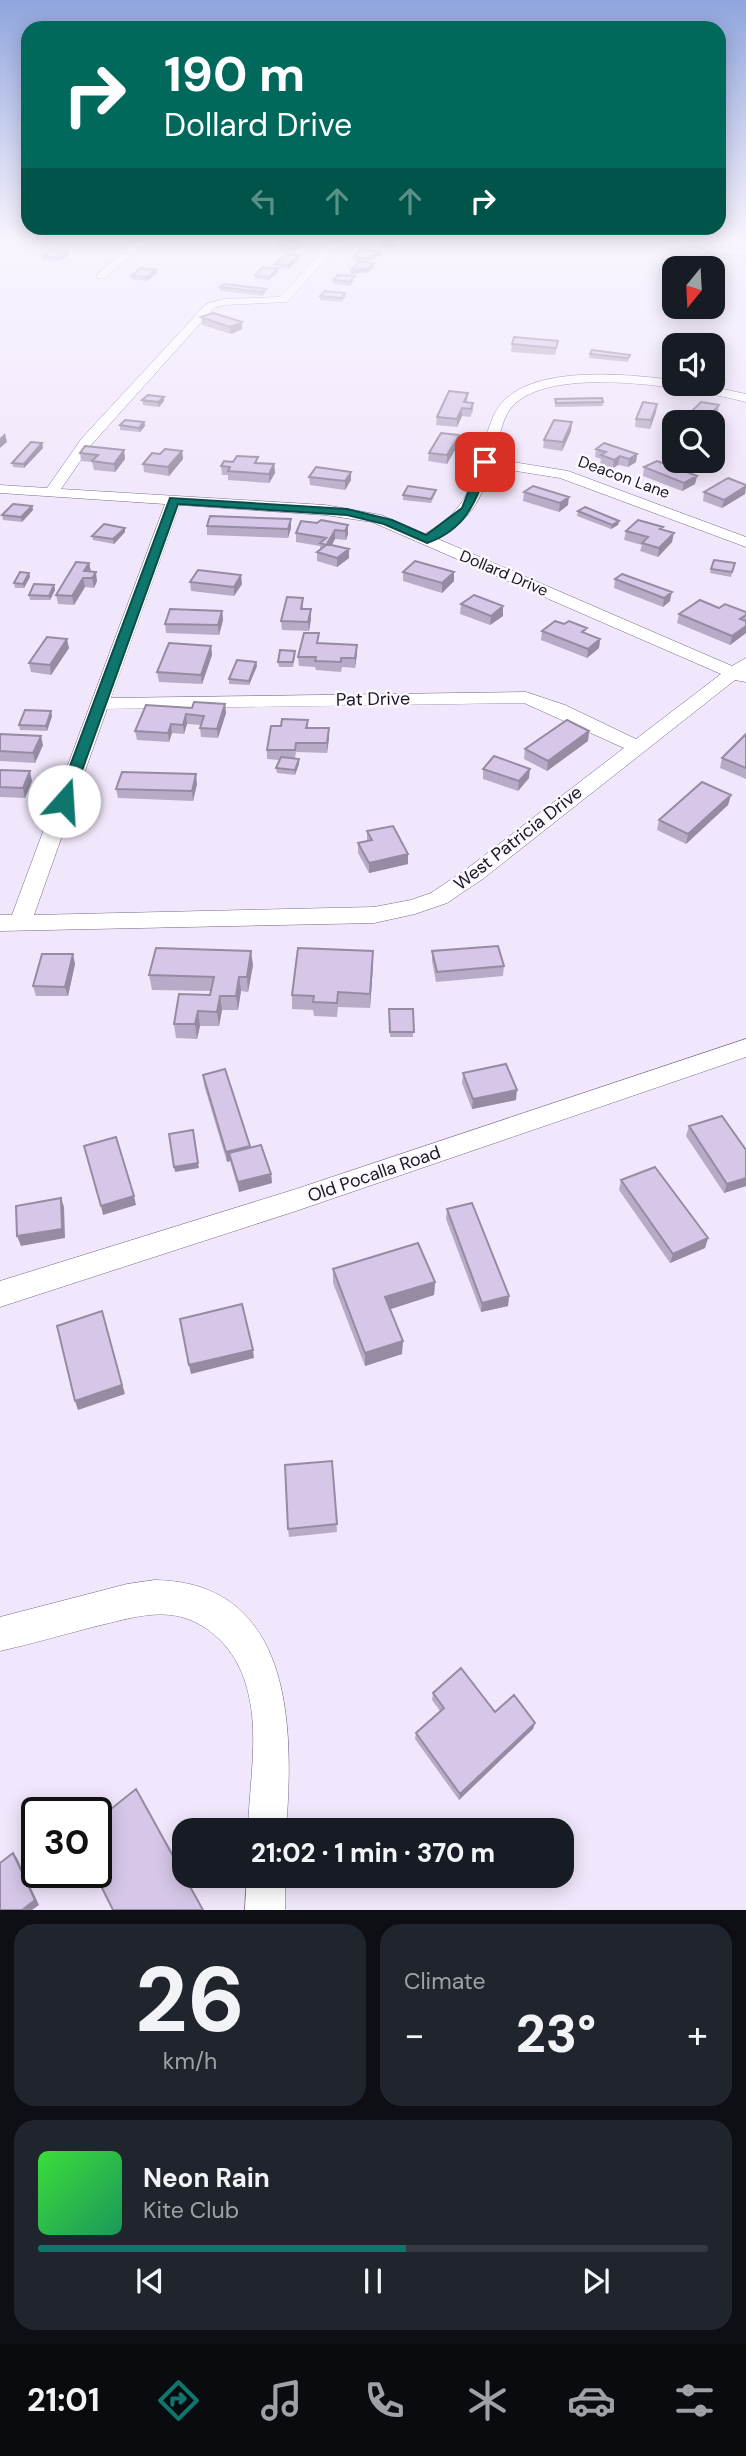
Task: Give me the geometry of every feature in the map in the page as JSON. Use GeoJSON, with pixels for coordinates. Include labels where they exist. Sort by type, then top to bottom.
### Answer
{"type":"FeatureCollection","features":[{"type":"Feature","properties":{"kind":"street"},"geometry":{"type":"LineString","coordinates":[[51,493],[87,441],[190,330]]}},
{"type":"Feature","properties":{"kind":"street"},"geometry":{"type":"LineString","coordinates":[[427,540],[467,510],[508,403],[524,392],[554,382],[624,379],[746,398]]}},
{"type":"Feature","properties":{"kind":"street","name":"Deacon Lane"},"geometry":{"type":"LineString","coordinates":[[485,462],[563,474],[746,542]]}},
{"type":"Feature","properties":{"kind":"street","name":"Dollard Drive"},"geometry":{"type":"LineString","coordinates":[[0,489],[347,512],[388,522],[742,671]]}},
{"type":"Feature","properties":{"kind":"street"},"geometry":{"type":"LineString","coordinates":[[10,923],[99,704],[174,500]]}},
{"type":"Feature","properties":{"kind":"street","name":"West Patricia Drive"},"geometry":{"type":"LineString","coordinates":[[10,923],[347,918],[415,906],[439,898],[476,873],[636,747],[742,671]]}},
{"type":"Feature","properties":{"kind":"street","name":"Pat Drive"},"geometry":{"type":"LineString","coordinates":[[99,704],[526,697],[558,709],[636,747]]}},
{"type":"Feature","properties":{"kind":"street","name":"Old Pocalla Road"},"geometry":{"type":"LineString","coordinates":[[0,1294],[296,1200],[746,1048]]}},
{"type":"Feature","properties":{"kind":"street"},"geometry":{"type":"LineString","coordinates":[[0,1634],[141,1598],[170,1596],[212,1611],[235,1627],[255,1657],[266,1689],[270,1746],[267,1818]]}},
{"type":"Feature","properties":{"kind":"street"},"geometry":{"type":"LineString","coordinates":[[265,1910],[266,1888]]}},
{"type":"Feature","properties":{"kind":"building"},"geometry":{"type":"Polygon","coordinates":[[[514,337],[558,341],[556,348],[512,344],[514,337]]]}},
{"type":"Feature","properties":{"kind":"building"},"geometry":{"type":"Polygon","coordinates":[[[592,350],[630,355],[628,358],[590,354],[592,350]]]}},
{"type":"Feature","properties":{"kind":"building"},"geometry":{"type":"Polygon","coordinates":[[[449,391],[468,393],[464,402],[473,403],[471,409],[462,408],[457,419],[437,417],[449,391]]]}},
{"type":"Feature","properties":{"kind":"building"},"geometry":{"type":"Polygon","coordinates":[[[148,395],[164,397],[158,402],[142,400],[148,395]]]}},
{"type":"Feature","properties":{"kind":"building"},"geometry":{"type":"Polygon","coordinates":[[[602,398],[603,402],[556,403],[555,399],[602,398]]]}},
{"type":"Feature","properties":{"kind":"building"},"geometry":{"type":"Polygon","coordinates":[[[643,402],[657,404],[651,420],[636,419],[643,402]]]}},
{"type":"Feature","properties":{"kind":"building"},"geometry":{"type":"Polygon","coordinates":[[[701,402],[719,405],[714,410],[693,410],[701,402]]]}},
{"type":"Feature","properties":{"kind":"building"},"geometry":{"type":"Polygon","coordinates":[[[125,420],[144,422],[139,428],[120,425],[125,420]]]}},
{"type":"Feature","properties":{"kind":"building"},"geometry":{"type":"Polygon","coordinates":[[[554,420],[572,422],[563,442],[544,440],[554,420]]]}},
{"type":"Feature","properties":{"kind":"building"},"geometry":{"type":"Polygon","coordinates":[[[441,433],[459,435],[447,455],[429,453],[441,433]]]}},
{"type":"Feature","properties":{"kind":"building"},"geometry":{"type":"Polygon","coordinates":[[[31,442],[42,443],[24,464],[12,463],[31,442]]]}},
{"type":"Feature","properties":{"kind":"building"},"geometry":{"type":"Polygon","coordinates":[[[604,443],[637,454],[629,459],[620,456],[614,460],[601,455],[606,452],[596,449],[604,443]]]}},
{"type":"Feature","properties":{"kind":"building"},"geometry":{"type":"Polygon","coordinates":[[[85,446],[124,450],[114,464],[92,461],[98,455],[80,453],[85,446]]]}},
{"type":"Feature","properties":{"kind":"building"},"geometry":{"type":"Polygon","coordinates":[[[165,449],[182,451],[168,467],[143,464],[152,453],[160,454],[165,449]]]}},
{"type":"Feature","properties":{"kind":"building"},"geometry":{"type":"Polygon","coordinates":[[[237,456],[258,457],[255,463],[274,464],[269,474],[228,471],[230,467],[221,466],[224,461],[233,462],[237,456]]]}},
{"type":"Feature","properties":{"kind":"building"},"geometry":{"type":"Polygon","coordinates":[[[657,461],[662,463],[662,473],[689,473],[697,476],[684,483],[644,467],[657,461]]]}},
{"type":"Feature","properties":{"kind":"building"},"geometry":{"type":"Polygon","coordinates":[[[316,467],[351,472],[345,481],[309,477],[316,467]]]}},
{"type":"Feature","properties":{"kind":"building"},"geometry":{"type":"Polygon","coordinates":[[[728,478],[746,486],[724,500],[704,492],[728,478]]]}},
{"type":"Feature","properties":{"kind":"building"},"geometry":{"type":"Polygon","coordinates":[[[408,486],[436,490],[431,499],[403,495],[408,486]]]}},
{"type":"Feature","properties":{"kind":"building"},"geometry":{"type":"Polygon","coordinates":[[[533,486],[569,497],[560,503],[524,492],[533,486]]]}},
{"type":"Feature","properties":{"kind":"building"},"geometry":{"type":"Polygon","coordinates":[[[13,504],[32,506],[21,517],[2,515],[13,504]]]}},
{"type":"Feature","properties":{"kind":"building"},"geometry":{"type":"Polygon","coordinates":[[[585,507],[619,521],[612,525],[578,511],[585,507]]]}},
{"type":"Feature","properties":{"kind":"building"},"geometry":{"type":"Polygon","coordinates":[[[210,516],[291,519],[288,529],[207,526],[210,516]]]}},
{"type":"Feature","properties":{"kind":"building"},"geometry":{"type":"Polygon","coordinates":[[[321,520],[348,525],[345,531],[335,530],[327,544],[349,549],[337,558],[317,552],[326,545],[320,543],[326,538],[296,533],[301,521],[317,523],[321,520]]]}},
{"type":"Feature","properties":{"kind":"building"},"geometry":{"type":"Polygon","coordinates":[[[638,520],[674,533],[659,548],[642,543],[648,537],[626,531],[638,520]]]}},
{"type":"Feature","properties":{"kind":"building"},"geometry":{"type":"Polygon","coordinates":[[[104,524],[125,528],[113,539],[92,536],[104,524]]]}},
{"type":"Feature","properties":{"kind":"building"},"geometry":{"type":"Polygon","coordinates":[[[714,560],[735,563],[732,572],[711,569],[714,560]]]}},
{"type":"Feature","properties":{"kind":"building"},"geometry":{"type":"Polygon","coordinates":[[[415,561],[454,572],[442,583],[403,572],[415,561]]]}},
{"type":"Feature","properties":{"kind":"building"},"geometry":{"type":"Polygon","coordinates":[[[76,562],[89,563],[84,571],[96,572],[92,578],[83,578],[72,596],[56,595],[76,562]]]}},
{"type":"Feature","properties":{"kind":"building"},"geometry":{"type":"Polygon","coordinates":[[[198,570],[241,575],[234,587],[190,582],[198,570]]]}},
{"type":"Feature","properties":{"kind":"building"},"geometry":{"type":"Polygon","coordinates":[[[20,572],[29,573],[23,584],[14,583],[20,572]]]}},
{"type":"Feature","properties":{"kind":"building"},"geometry":{"type":"Polygon","coordinates":[[[622,574],[672,592],[664,598],[615,579],[622,574]]]}},
{"type":"Feature","properties":{"kind":"building"},"geometry":{"type":"Polygon","coordinates":[[[34,584],[54,585],[49,596],[29,595],[34,584]]]}},
{"type":"Feature","properties":{"kind":"building"},"geometry":{"type":"Polygon","coordinates":[[[474,595],[503,606],[491,616],[461,604],[474,595]]]}},
{"type":"Feature","properties":{"kind":"building"},"geometry":{"type":"Polygon","coordinates":[[[287,597],[303,598],[301,609],[311,609],[308,622],[281,621],[287,597]]]}},
{"type":"Feature","properties":{"kind":"building"},"geometry":{"type":"Polygon","coordinates":[[[700,600],[719,608],[725,604],[746,612],[740,619],[746,621],[746,626],[732,636],[679,614],[700,600]]]}},
{"type":"Feature","properties":{"kind":"building"},"geometry":{"type":"Polygon","coordinates":[[[170,609],[222,611],[218,625],[165,624],[170,609]]]}},
{"type":"Feature","properties":{"kind":"building"},"geometry":{"type":"Polygon","coordinates":[[[555,621],[564,624],[569,621],[587,628],[582,632],[600,639],[588,649],[542,631],[555,621]]]}},
{"type":"Feature","properties":{"kind":"building"},"geometry":{"type":"Polygon","coordinates":[[[304,633],[319,633],[317,643],[357,645],[355,658],[341,658],[341,662],[298,657],[304,633]]]}},
{"type":"Feature","properties":{"kind":"building"},"geometry":{"type":"Polygon","coordinates":[[[47,637],[67,639],[50,665],[29,663],[47,637]]]}},
{"type":"Feature","properties":{"kind":"building"},"geometry":{"type":"Polygon","coordinates":[[[169,643],[211,646],[201,675],[157,672],[169,643]]]}},
{"type":"Feature","properties":{"kind":"building"},"geometry":{"type":"Polygon","coordinates":[[[280,650],[295,651],[293,662],[278,662],[280,650]]]}},
{"type":"Feature","properties":{"kind":"building"},"geometry":{"type":"Polygon","coordinates":[[[237,660],[256,662],[249,681],[229,679],[237,660]]]}},
{"type":"Feature","properties":{"kind":"building"},"geometry":{"type":"Polygon","coordinates":[[[194,702],[225,704],[217,729],[200,728],[204,716],[186,714],[183,725],[171,724],[168,733],[135,731],[146,705],[192,708],[194,702]]]}},
{"type":"Feature","properties":{"kind":"building"},"geometry":{"type":"Polygon","coordinates":[[[25,710],[51,711],[46,726],[19,725],[25,710]]]}},
{"type":"Feature","properties":{"kind":"building"},"geometry":{"type":"Polygon","coordinates":[[[282,719],[308,720],[306,728],[329,728],[327,743],[296,743],[295,750],[267,750],[271,726],[281,726],[282,719]]]}},
{"type":"Feature","properties":{"kind":"building"},"geometry":{"type":"Polygon","coordinates":[[[567,720],[589,731],[548,761],[525,749],[567,720]]]}},
{"type":"Feature","properties":{"kind":"building"},"geometry":{"type":"Polygon","coordinates":[[[0,734],[41,736],[33,753],[0,751],[0,734]]]}},
{"type":"Feature","properties":{"kind":"building"},"geometry":{"type":"Polygon","coordinates":[[[746,734],[746,768],[722,758],[746,734]]]}},
{"type":"Feature","properties":{"kind":"building"},"geometry":{"type":"Polygon","coordinates":[[[494,756],[530,769],[519,781],[483,769],[494,756]]]}},
{"type":"Feature","properties":{"kind":"building"},"geometry":{"type":"Polygon","coordinates":[[[281,757],[299,759],[295,770],[276,768],[281,757]]]}},
{"type":"Feature","properties":{"kind":"building"},"geometry":{"type":"Polygon","coordinates":[[[0,770],[30,771],[23,788],[0,787],[0,770]]]}},
{"type":"Feature","properties":{"kind":"building"},"geometry":{"type":"Polygon","coordinates":[[[122,772],[196,774],[192,791],[116,789],[122,772]]]}},
{"type":"Feature","properties":{"kind":"building"},"geometry":{"type":"Polygon","coordinates":[[[702,782],[731,795],[688,834],[659,820],[702,782]]]}},
{"type":"Feature","properties":{"kind":"building"},"geometry":{"type":"Polygon","coordinates":[[[393,826],[408,854],[369,863],[358,843],[372,840],[367,831],[393,826]]]}},
{"type":"Feature","properties":{"kind":"building"},"geometry":{"type":"Polygon","coordinates":[[[498,946],[504,966],[437,972],[432,951],[498,946]]]}},
{"type":"Feature","properties":{"kind":"building"},"geometry":{"type":"Polygon","coordinates":[[[156,948],[251,951],[247,977],[239,977],[236,996],[220,996],[217,1012],[198,1011],[195,1024],[174,1024],[179,994],[210,995],[214,977],[149,975],[156,948]]]}},
{"type":"Feature","properties":{"kind":"building"},"geometry":{"type":"Polygon","coordinates":[[[298,948],[373,951],[370,994],[338,992],[337,1003],[313,1002],[314,996],[292,995],[298,948]]]}},
{"type":"Feature","properties":{"kind":"building"},"geometry":{"type":"Polygon","coordinates":[[[42,954],[73,954],[65,987],[33,986],[42,954]]]}},
{"type":"Feature","properties":{"kind":"building"},"geometry":{"type":"Polygon","coordinates":[[[389,1009],[413,1009],[414,1032],[390,1032],[389,1009]]]}},
{"type":"Feature","properties":{"kind":"building"},"geometry":{"type":"Polygon","coordinates":[[[506,1064],[517,1090],[473,1099],[463,1073],[506,1064]]]}},
{"type":"Feature","properties":{"kind":"building"},"geometry":{"type":"Polygon","coordinates":[[[225,1069],[250,1146],[226,1152],[203,1075],[225,1069]]]}},
{"type":"Feature","properties":{"kind":"building"},"geometry":{"type":"Polygon","coordinates":[[[722,1116],[746,1150],[746,1178],[727,1184],[689,1126],[722,1116]]]}},
{"type":"Feature","properties":{"kind":"building"},"geometry":{"type":"Polygon","coordinates":[[[193,1130],[198,1163],[174,1167],[169,1134],[193,1130]]]}},
{"type":"Feature","properties":{"kind":"building"},"geometry":{"type":"Polygon","coordinates":[[[116,1137],[134,1196],[101,1206],[84,1146],[116,1137]]]}},
{"type":"Feature","properties":{"kind":"building"},"geometry":{"type":"Polygon","coordinates":[[[261,1145],[271,1174],[238,1182],[229,1153],[261,1145]]]}},
{"type":"Feature","properties":{"kind":"building"},"geometry":{"type":"Polygon","coordinates":[[[655,1167],[708,1238],[673,1254],[621,1180],[655,1167]]]}},
{"type":"Feature","properties":{"kind":"building"},"geometry":{"type":"Polygon","coordinates":[[[61,1198],[62,1229],[17,1236],[16,1206],[61,1198]]]}},
{"type":"Feature","properties":{"kind":"building"},"geometry":{"type":"Polygon","coordinates":[[[472,1203],[509,1296],[482,1303],[447,1209],[472,1203]]]}},
{"type":"Feature","properties":{"kind":"building"},"geometry":{"type":"Polygon","coordinates":[[[418,1243],[435,1282],[385,1297],[403,1341],[365,1353],[333,1269],[418,1243]]]}},
{"type":"Feature","properties":{"kind":"building"},"geometry":{"type":"Polygon","coordinates":[[[242,1304],[253,1350],[189,1365],[180,1319],[242,1304]]]}},
{"type":"Feature","properties":{"kind":"building"},"geometry":{"type":"Polygon","coordinates":[[[102,1311],[122,1385],[75,1401],[57,1326],[102,1311]]]}},
{"type":"Feature","properties":{"kind":"building"},"geometry":{"type":"Polygon","coordinates":[[[332,1461],[337,1524],[288,1529],[285,1465],[332,1461]]]}},
{"type":"Feature","properties":{"kind":"building"},"geometry":{"type":"Polygon","coordinates":[[[461,1668],[495,1712],[514,1695],[535,1723],[460,1794],[416,1733],[444,1708],[433,1693],[461,1668]]]}},
{"type":"Feature","properties":{"kind":"building"},"geometry":{"type":"Polygon","coordinates":[[[136,1789],[172,1854],[172,1888],[191,1888],[203,1910],[113,1910],[102,1888],[112,1888],[112,1808],[136,1789]]]}},
{"type":"Feature","properties":{"kind":"building"},"geometry":{"type":"Polygon","coordinates":[[[13,1853],[21,1870],[21,1888],[29,1888],[35,1900],[22,1910],[0,1910],[0,1863],[13,1853]]]}},
{"type":"Feature","properties":{"kind":"route"},"geometry":{"type":"LineString","coordinates":[[64,801],[174,500],[347,512],[388,522],[427,540],[467,510],[485,462]]}}]}
